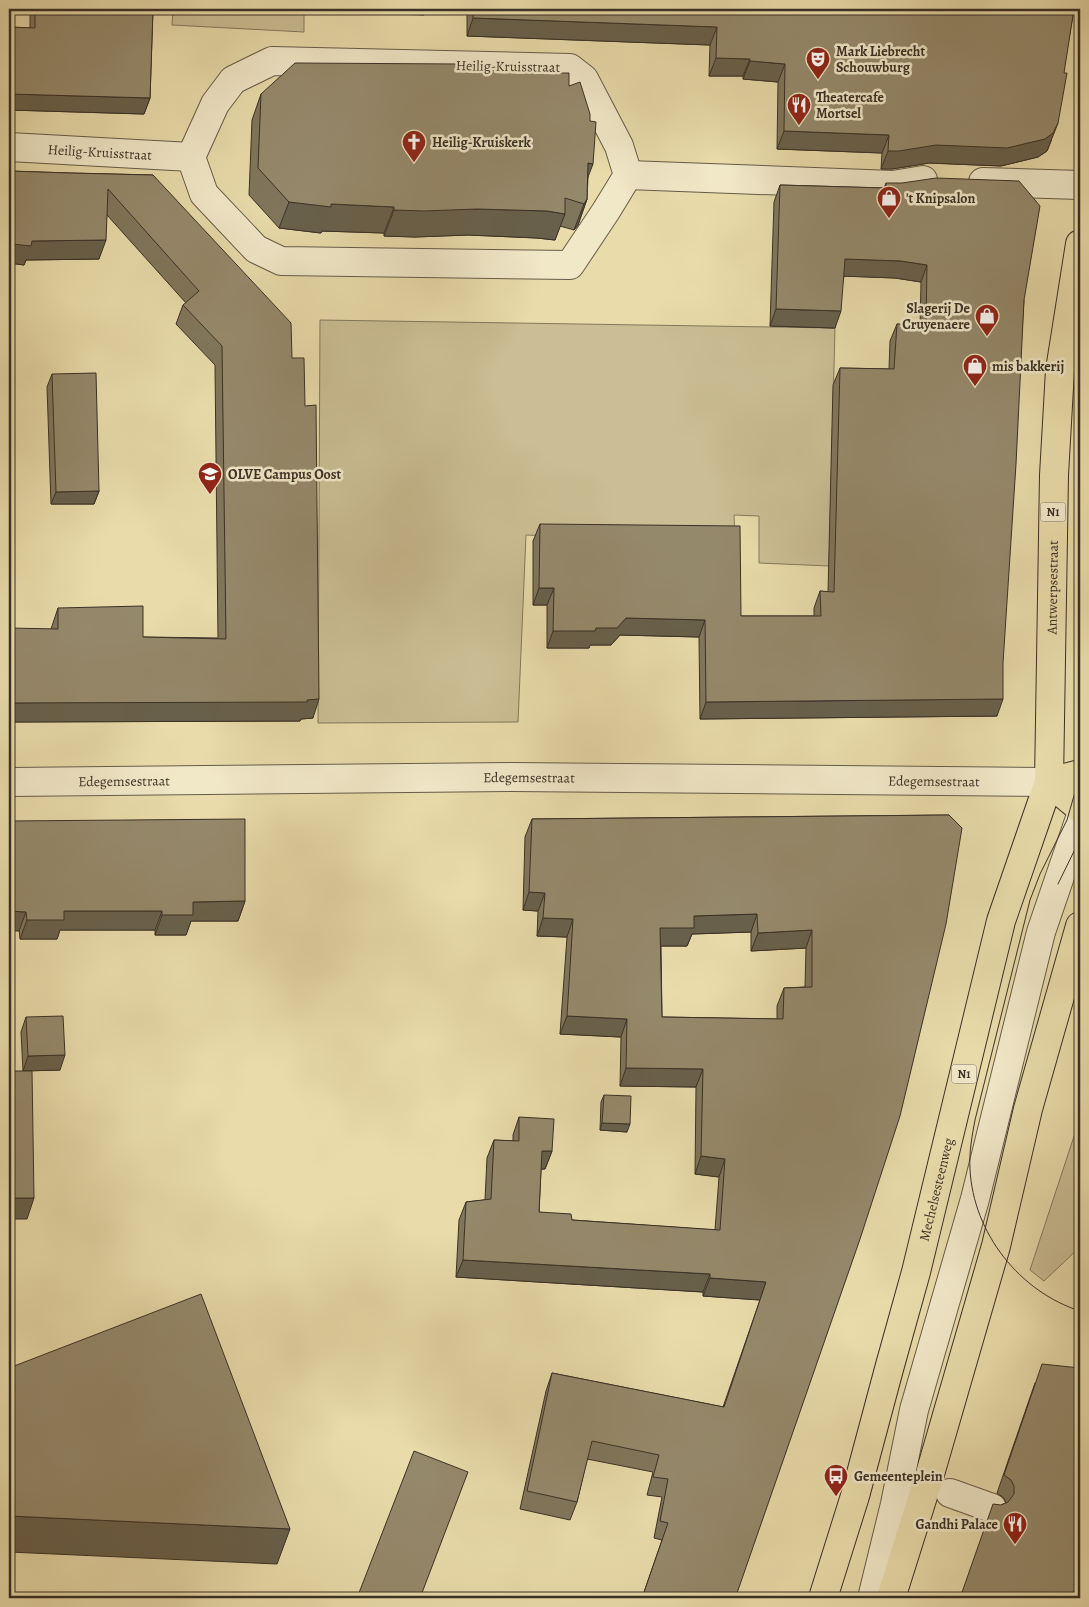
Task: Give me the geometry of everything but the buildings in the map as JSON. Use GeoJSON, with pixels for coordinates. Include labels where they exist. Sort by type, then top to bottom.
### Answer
{"type":"FeatureCollection","features":[{"type":"Feature","properties":{"kind":"main road","name":"Antwerpsestraat"},"geometry":{"type":"LineString","coordinates":[[1049,782],[1054,475],[1060,370],[1080,244]]}},
{"type":"Feature","properties":{"kind":"main road"},"geometry":{"type":"LineString","coordinates":[[1049,782],[1080,774]]}},
{"type":"Feature","properties":{"kind":"main road"},"geometry":{"type":"LineString","coordinates":[[1049,782],[1080,808]]}},
{"type":"Feature","properties":{"kind":"main road","name":"Mechelsesteenweg"},"geometry":{"type":"LineString","coordinates":[[823,1598],[856,1496],[916,1272],[998,930],[1049,782]]}},
{"type":"Feature","properties":{"kind":"main road"},"geometry":{"type":"LineString","coordinates":[[891,1598],[930,1474],[982,1288],[996,1246],[1028,1109],[1079,931]]}},
{"type":"Feature","properties":{"kind":"street","name":"Heilig-Kruisstraat"},"geometry":{"type":"LineString","coordinates":[[9,147],[191,157],[215,104],[234,80],[272,62],[570,68],[584,79],[619,146],[628,176]]}},
{"type":"Feature","properties":{"kind":"street"},"geometry":{"type":"LineString","coordinates":[[191,157],[204,194],[256,249],[281,261],[570,265],[628,176],[893,185],[928,179],[1080,185]]}},
{"type":"Feature","properties":{"kind":"street","name":"Edegemsestraat"},"geometry":{"type":"LineString","coordinates":[[9,782],[512,777],[1049,782]]}},
{"type":"Feature","properties":{"kind":"street"},"geometry":{"type":"LineString","coordinates":[[872,1598],[895,1504],[914,1410],[975,1199],[1041,932],[1080,818]]}},
{"type":"Feature","properties":{"kind":"street"},"geometry":{"type":"LineString","coordinates":[[916,1272],[941,1257],[958,1258],[968,1264],[978,1274],[982,1288]]}},
{"type":"Feature","properties":{"kind":"street"},"geometry":{"type":"LineString","coordinates":[[950,1493],[992,1508]]}},
{"type":"Feature","properties":{"kind":"shaded area"},"geometry":{"type":"Polygon","coordinates":[[[173,9],[304,9],[304,32],[172,25],[173,9]]]}},
{"type":"Feature","properties":{"kind":"shaded area"},"geometry":{"type":"Polygon","coordinates":[[[320,320],[835,328],[829,566],[759,563],[759,516],[734,515],[735,543],[526,535],[518,722],[318,723],[320,320]]]}},
{"type":"Feature","properties":{"kind":"shaded area"},"geometry":{"type":"Polygon","coordinates":[[[1080,1118],[1080,1247],[1044,1281],[1030,1270],[1080,1118]]]}},
{"type":"Feature","properties":{"kind":"tram line"},"geometry":{"type":"LineString","coordinates":[[1080,775],[1067,820],[1040,874],[1030,900],[975,1120],[970,1163],[973,1193],[980,1216],[990,1237],[1004,1257],[1020,1275],[1038,1290],[1058,1302],[1080,1311]]}},
{"type":"Feature","properties":{"kind":"tram line"},"geometry":{"type":"LineString","coordinates":[[1058,884],[1080,839]]}},
{"type":"Feature","properties":{"kind":"place","name":"Mark Liebrecht Schouwburg"},"geometry":{"type":"Point","coordinates":[818,80]}},
{"type":"Feature","properties":{"kind":"place","name":"Theatercafe Mortsel"},"geometry":{"type":"Point","coordinates":[799,126]}},
{"type":"Feature","properties":{"kind":"place","name":"Heilig-Kruiskerk"},"geometry":{"type":"Point","coordinates":[414,163]}},
{"type":"Feature","properties":{"kind":"place","name":"'t Knipsalon"},"geometry":{"type":"Point","coordinates":[889,219]}},
{"type":"Feature","properties":{"kind":"place","name":"Slagerij De Cruyenaere"},"geometry":{"type":"Point","coordinates":[987,337]}},
{"type":"Feature","properties":{"kind":"place","name":"mis bakkerij"},"geometry":{"type":"Point","coordinates":[975,387]}},
{"type":"Feature","properties":{"kind":"place","name":"OLVE Campus Oost"},"geometry":{"type":"Point","coordinates":[210,495]}},
{"type":"Feature","properties":{"kind":"place","name":"Gemeenteplein"},"geometry":{"type":"Point","coordinates":[836,1497]}},
{"type":"Feature","properties":{"kind":"place","name":"Gandhi Palace"},"geometry":{"type":"Point","coordinates":[1015,1545]}}]}
